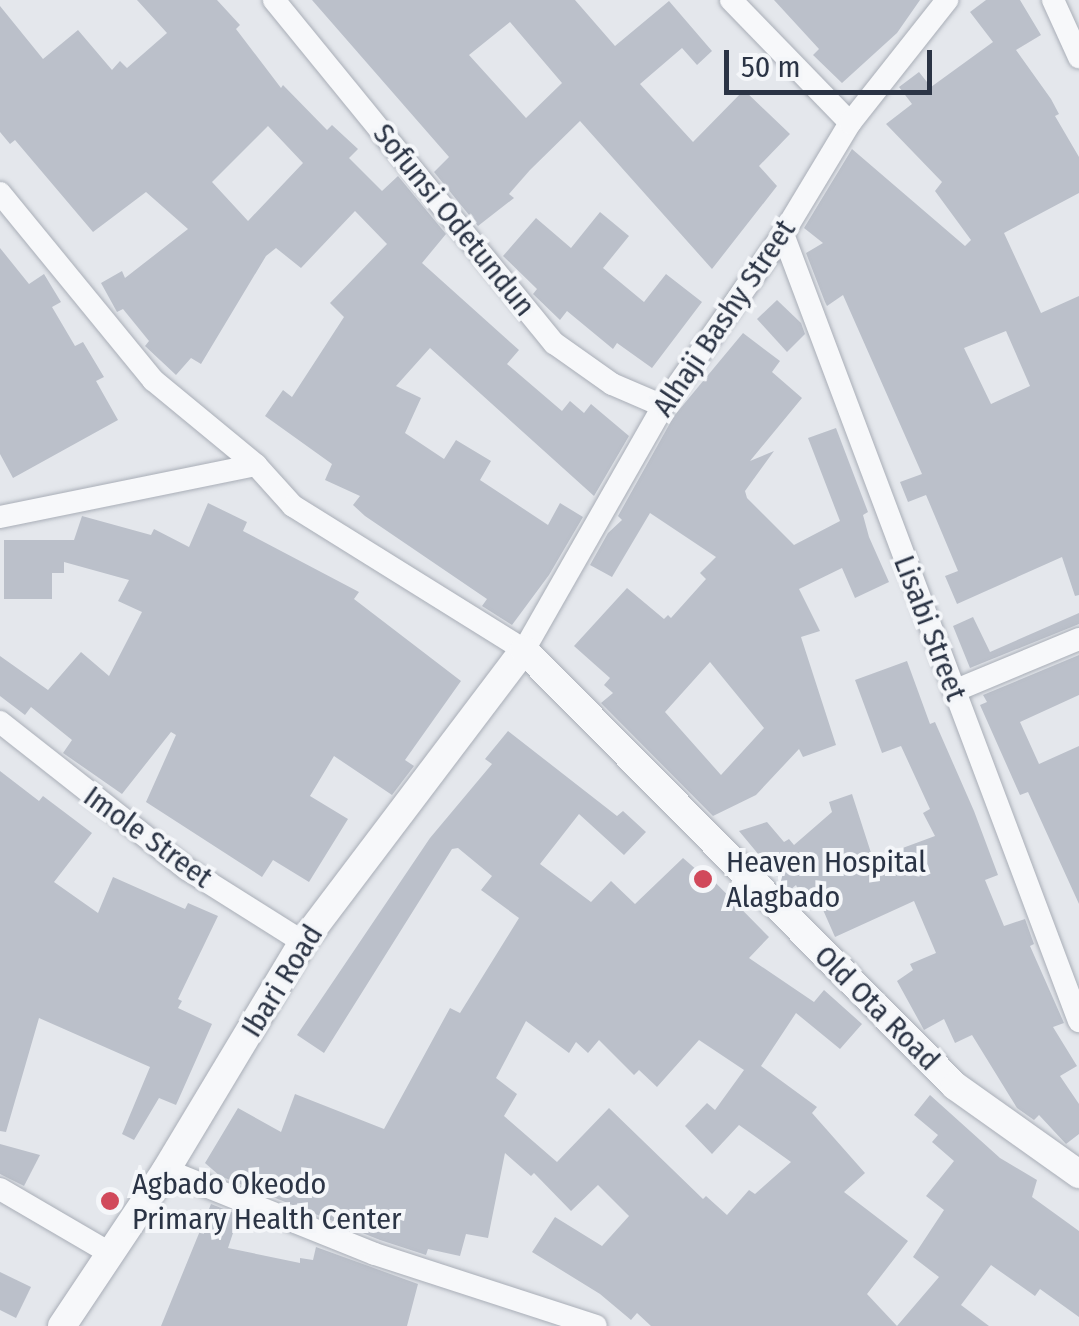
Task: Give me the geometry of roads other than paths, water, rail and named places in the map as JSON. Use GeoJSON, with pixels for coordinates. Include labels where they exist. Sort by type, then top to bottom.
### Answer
{"type":"FeatureCollection","features":[{"type":"Feature","properties":{"kind":"street","name":"Sofunsi Odetundun"},"geometry":{"type":"LineString","coordinates":[[274,0],[554,343],[612,384],[663,406]]}},
{"type":"Feature","properties":{"kind":"street"},"geometry":{"type":"LineString","coordinates":[[731,0],[850,122]]}},
{"type":"Feature","properties":{"kind":"street","name":"Alhaji Bashy Street"},"geometry":{"type":"LineString","coordinates":[[524,650],[663,406],[783,234],[850,122],[947,0]]}},
{"type":"Feature","properties":{"kind":"street"},"geometry":{"type":"LineString","coordinates":[[1053,0],[1079,57]]}},
{"type":"Feature","properties":{"kind":"street"},"geometry":{"type":"LineString","coordinates":[[0,192],[153,380],[256,465],[293,506],[524,650]]}},
{"type":"Feature","properties":{"kind":"street","name":"Lisabi Street"},"geometry":{"type":"LineString","coordinates":[[783,234],[1079,1021]]}},
{"type":"Feature","properties":{"kind":"street"},"geometry":{"type":"LineString","coordinates":[[0,517],[256,465]]}},
{"type":"Feature","properties":{"kind":"street"},"geometry":{"type":"LineString","coordinates":[[954,691],[1079,639]]}},
{"type":"Feature","properties":{"kind":"street","name":"Ibari Road"},"geometry":{"type":"LineString","coordinates":[[62,1326],[166,1170],[303,942],[524,650]]}},
{"type":"Feature","properties":{"kind":"street","name":"Old Ota Road"},"geometry":{"type":"LineString","coordinates":[[524,650],[955,1086],[1079,1174]]}},
{"type":"Feature","properties":{"kind":"street","name":"Imole Street"},"geometry":{"type":"LineString","coordinates":[[0,722],[187,868],[303,942]]}},
{"type":"Feature","properties":{"kind":"street"},"geometry":{"type":"LineString","coordinates":[[166,1170],[376,1254],[596,1326]]}},
{"type":"Feature","properties":{"kind":"street"},"geometry":{"type":"LineString","coordinates":[[0,1189],[108,1252]]}},
{"type":"Feature","properties":{"kind":"place","name":"Heaven Hospital Alagbado"},"geometry":{"type":"Point","coordinates":[703,879]}},
{"type":"Feature","properties":{"kind":"place","name":"Agbado Okeodo Primary Health Center"},"geometry":{"type":"Point","coordinates":[110,1201]}}]}
